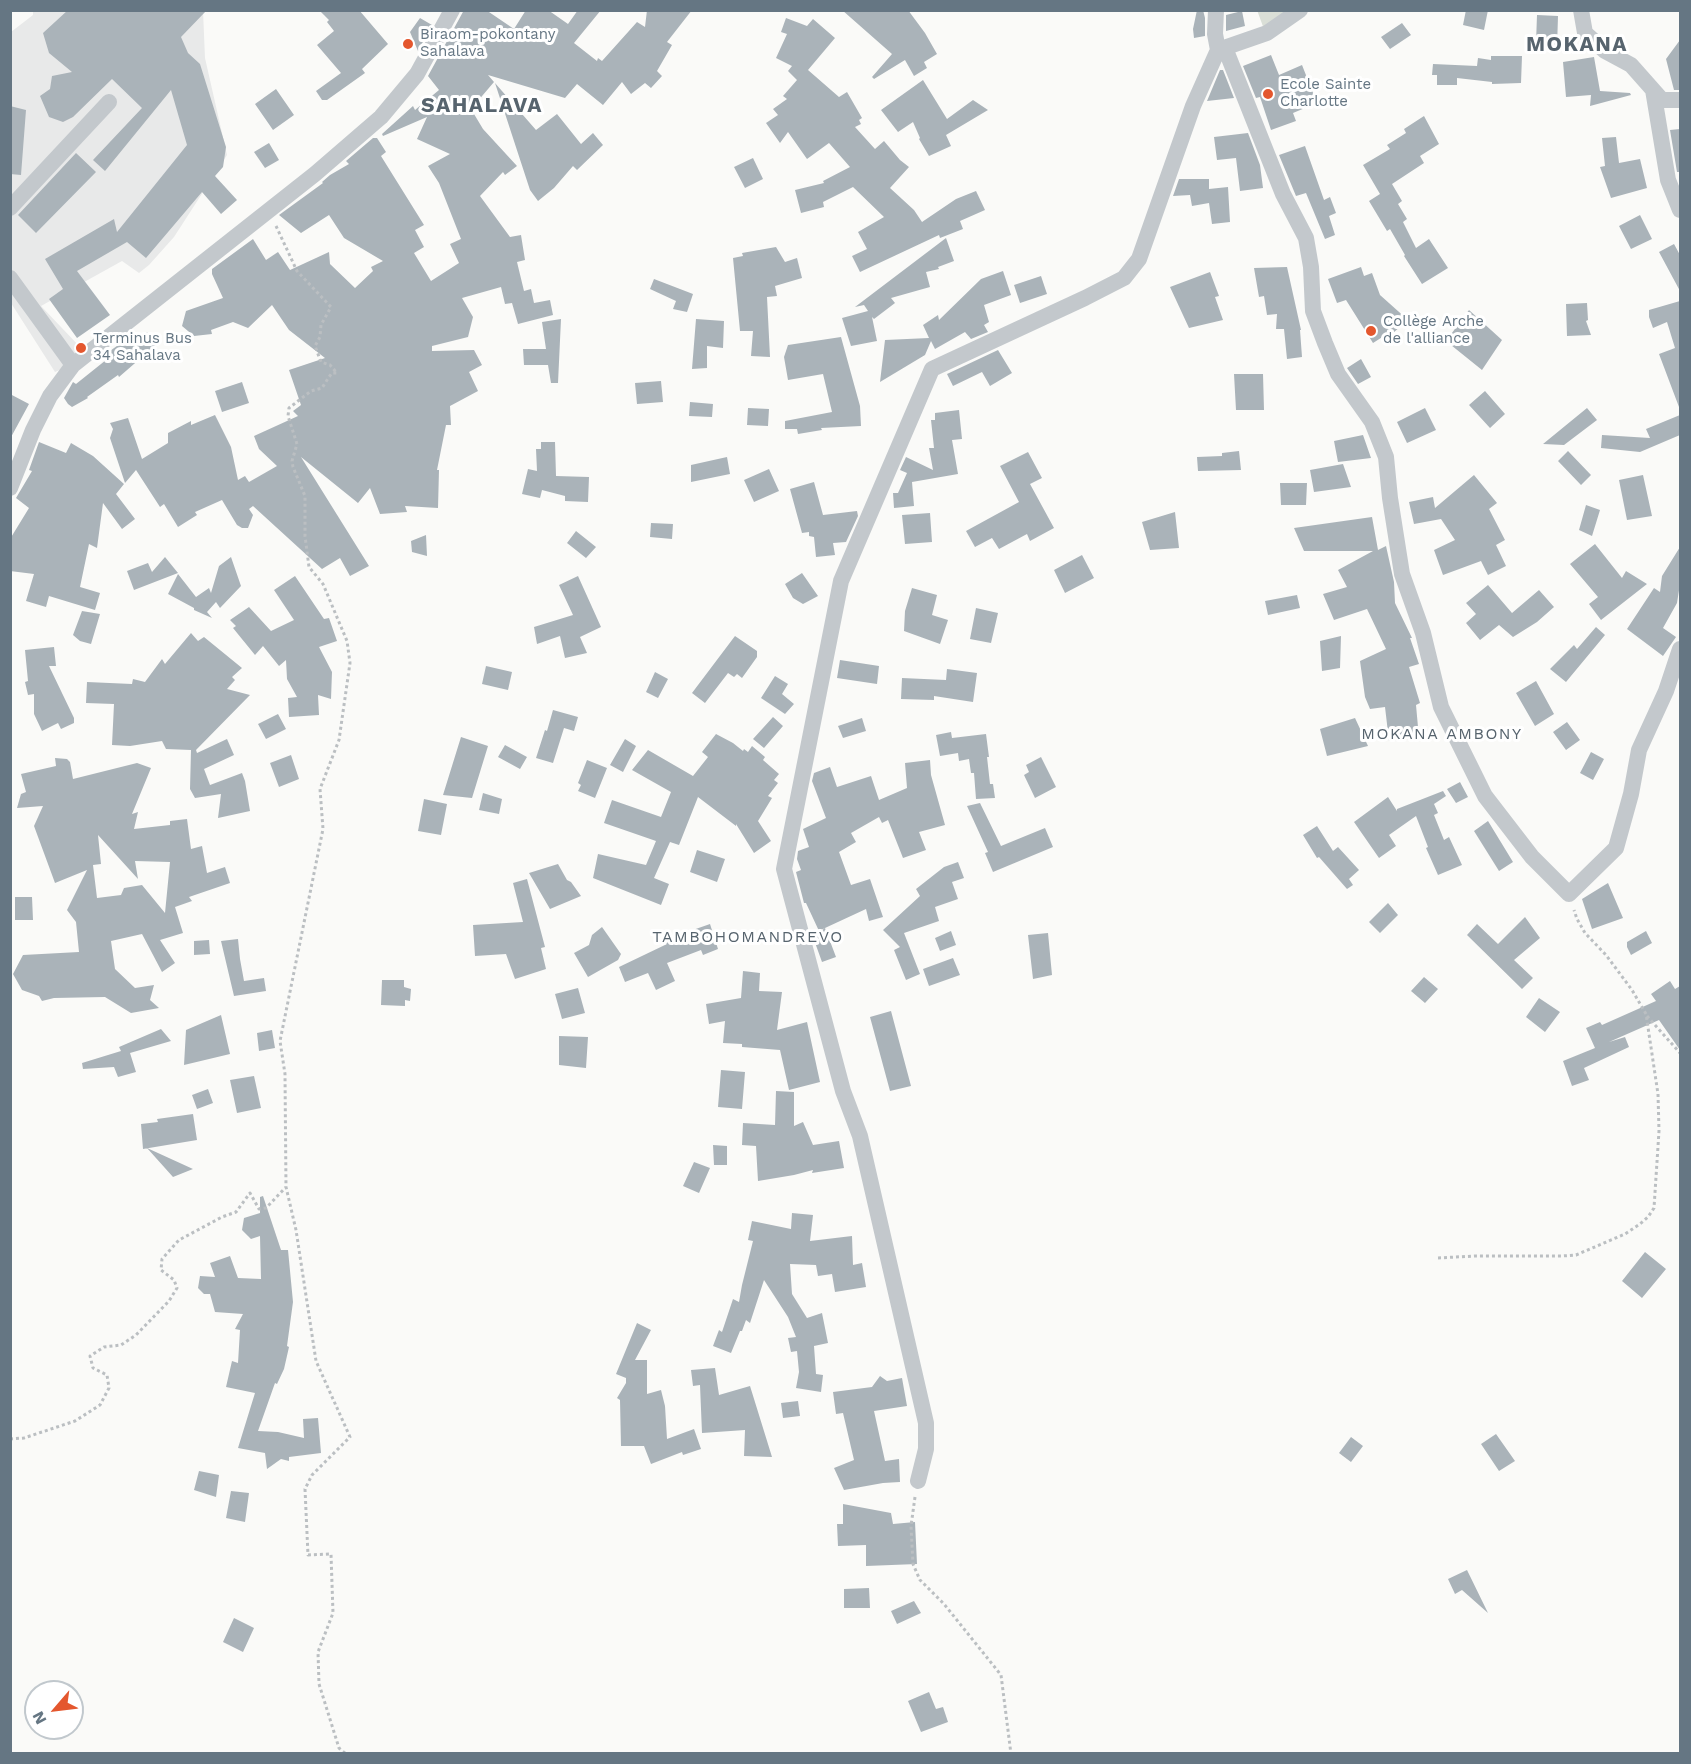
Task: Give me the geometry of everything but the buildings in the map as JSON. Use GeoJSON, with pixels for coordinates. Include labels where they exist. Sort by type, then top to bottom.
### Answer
{"type":"FeatureCollection","features":[{"type":"Feature","properties":{"kind":"street"},"geometry":{"type":"LineString","coordinates":[[10,488],[33,430],[50,396],[72,365],[315,174],[381,117],[417,74],[452,10]]}},
{"type":"Feature","properties":{"kind":"street"},"geometry":{"type":"LineString","coordinates":[[1216,10],[1215,34],[1283,194],[1306,238],[1311,267],[1313,311],[1325,343],[1338,374],[1372,422],[1386,457],[1402,574],[1423,633],[1441,707],[1485,796],[1532,856],[1569,894],[1616,848],[1640,750],[1666,691],[1680,649]]}},
{"type":"Feature","properties":{"kind":"street"},"geometry":{"type":"LineString","coordinates":[[918,1481],[926,1449],[926,1423],[860,1136],[843,1091],[784,869],[841,580],[932,369],[1124,278],[1139,258],[1193,106],[1222,49],[1267,33],[1300,10]]}},
{"type":"Feature","properties":{"kind":"street"},"geometry":{"type":"LineString","coordinates":[[1581,10],[1585,33],[1605,51],[1631,65],[1662,100],[1680,100]]}},
{"type":"Feature","properties":{"kind":"street"},"geometry":{"type":"LineString","coordinates":[[1653,90],[1668,180],[1680,210]]}},
{"type":"Feature","properties":{"kind":"street"},"geometry":{"type":"LineString","coordinates":[[10,208],[109,102]]}},
{"type":"Feature","properties":{"kind":"street"},"geometry":{"type":"LineString","coordinates":[[10,278],[72,365]]}},
{"type":"Feature","properties":{"kind":"path"},"geometry":{"type":"LineString","coordinates":[[267,212],[276,225],[297,271],[332,307],[321,325],[320,337],[315,346],[321,362],[330,365],[338,373],[332,374],[322,388],[311,391],[289,408],[288,416],[297,444],[292,461],[304,496],[305,536],[309,567],[323,584],[347,641],[350,663],[339,740],[320,789],[323,829],[280,1041],[285,1074],[286,1187],[296,1230],[316,1361],[350,1437],[312,1474],[305,1489],[308,1555],[331,1554],[333,1613],[318,1652],[319,1684],[339,1748],[346,1754]]}},
{"type":"Feature","properties":{"kind":"path"},"geometry":{"type":"LineString","coordinates":[[1569,894],[1577,919],[1585,933],[1606,955],[1632,990],[1646,1014],[1680,1053]]}},
{"type":"Feature","properties":{"kind":"path"},"geometry":{"type":"LineString","coordinates":[[1438,1258],[1576,1255],[1625,1234],[1648,1217],[1654,1208],[1659,1131],[1658,1094],[1646,1014]]}},
{"type":"Feature","properties":{"kind":"path"},"geometry":{"type":"LineString","coordinates":[[10,1439],[24,1438],[75,1421],[100,1405],[109,1388],[107,1375],[93,1368],[90,1356],[104,1347],[121,1345],[136,1335],[169,1301],[177,1288],[174,1280],[161,1270],[162,1259],[179,1240],[236,1212],[250,1193],[259,1209],[266,1208],[286,1187]]}},
{"type":"Feature","properties":{"kind":"path"},"geometry":{"type":"LineString","coordinates":[[918,1481],[911,1526],[913,1564],[920,1580],[944,1604],[1001,1675],[1011,1754]]}},
{"type":"Feature","properties":{"kind":"shaded area"},"geometry":{"type":"Polygon","coordinates":[[[1257,10],[1295,11],[1265,32],[1257,10]]]}},
{"type":"Feature","properties":{"kind":"shaded area"},"geometry":{"type":"Polygon","coordinates":[[[33,11],[203,11],[205,58],[227,155],[174,237],[149,265],[139,273],[122,261],[41,306],[81,348],[72,365],[55,372],[11,303],[11,32],[33,15],[33,11]]]}},
{"type":"Feature","properties":{"kind":"place","name":"Biraom-pokontany Sahalava"},"geometry":{"type":"Point","coordinates":[408,44]}},
{"type":"Feature","properties":{"kind":"place","name":"Ecole Sainte Charlotte"},"geometry":{"type":"Point","coordinates":[1268,94]}},
{"type":"Feature","properties":{"kind":"place","name":"Collège Arche de l'alliance"},"geometry":{"type":"Point","coordinates":[1371,331]}},
{"type":"Feature","properties":{"kind":"place","name":"Terminus Bus 34 Sahalava"},"geometry":{"type":"Point","coordinates":[81,348]}},
{"type":"Feature","properties":{"kind":"district","name":"MOKANA"},"geometry":{"type":"Point","coordinates":[1577,45]}},
{"type":"Feature","properties":{"kind":"district","name":"SAHALAVA"},"geometry":{"type":"Point","coordinates":[482,106]}},
{"type":"Feature","properties":{"kind":"district","name":"MOKANA AMBONY"},"geometry":{"type":"Point","coordinates":[1442,734]}},
{"type":"Feature","properties":{"kind":"district","name":"TAMBOHOMANDREVO"},"geometry":{"type":"Point","coordinates":[748,937]}}]}
